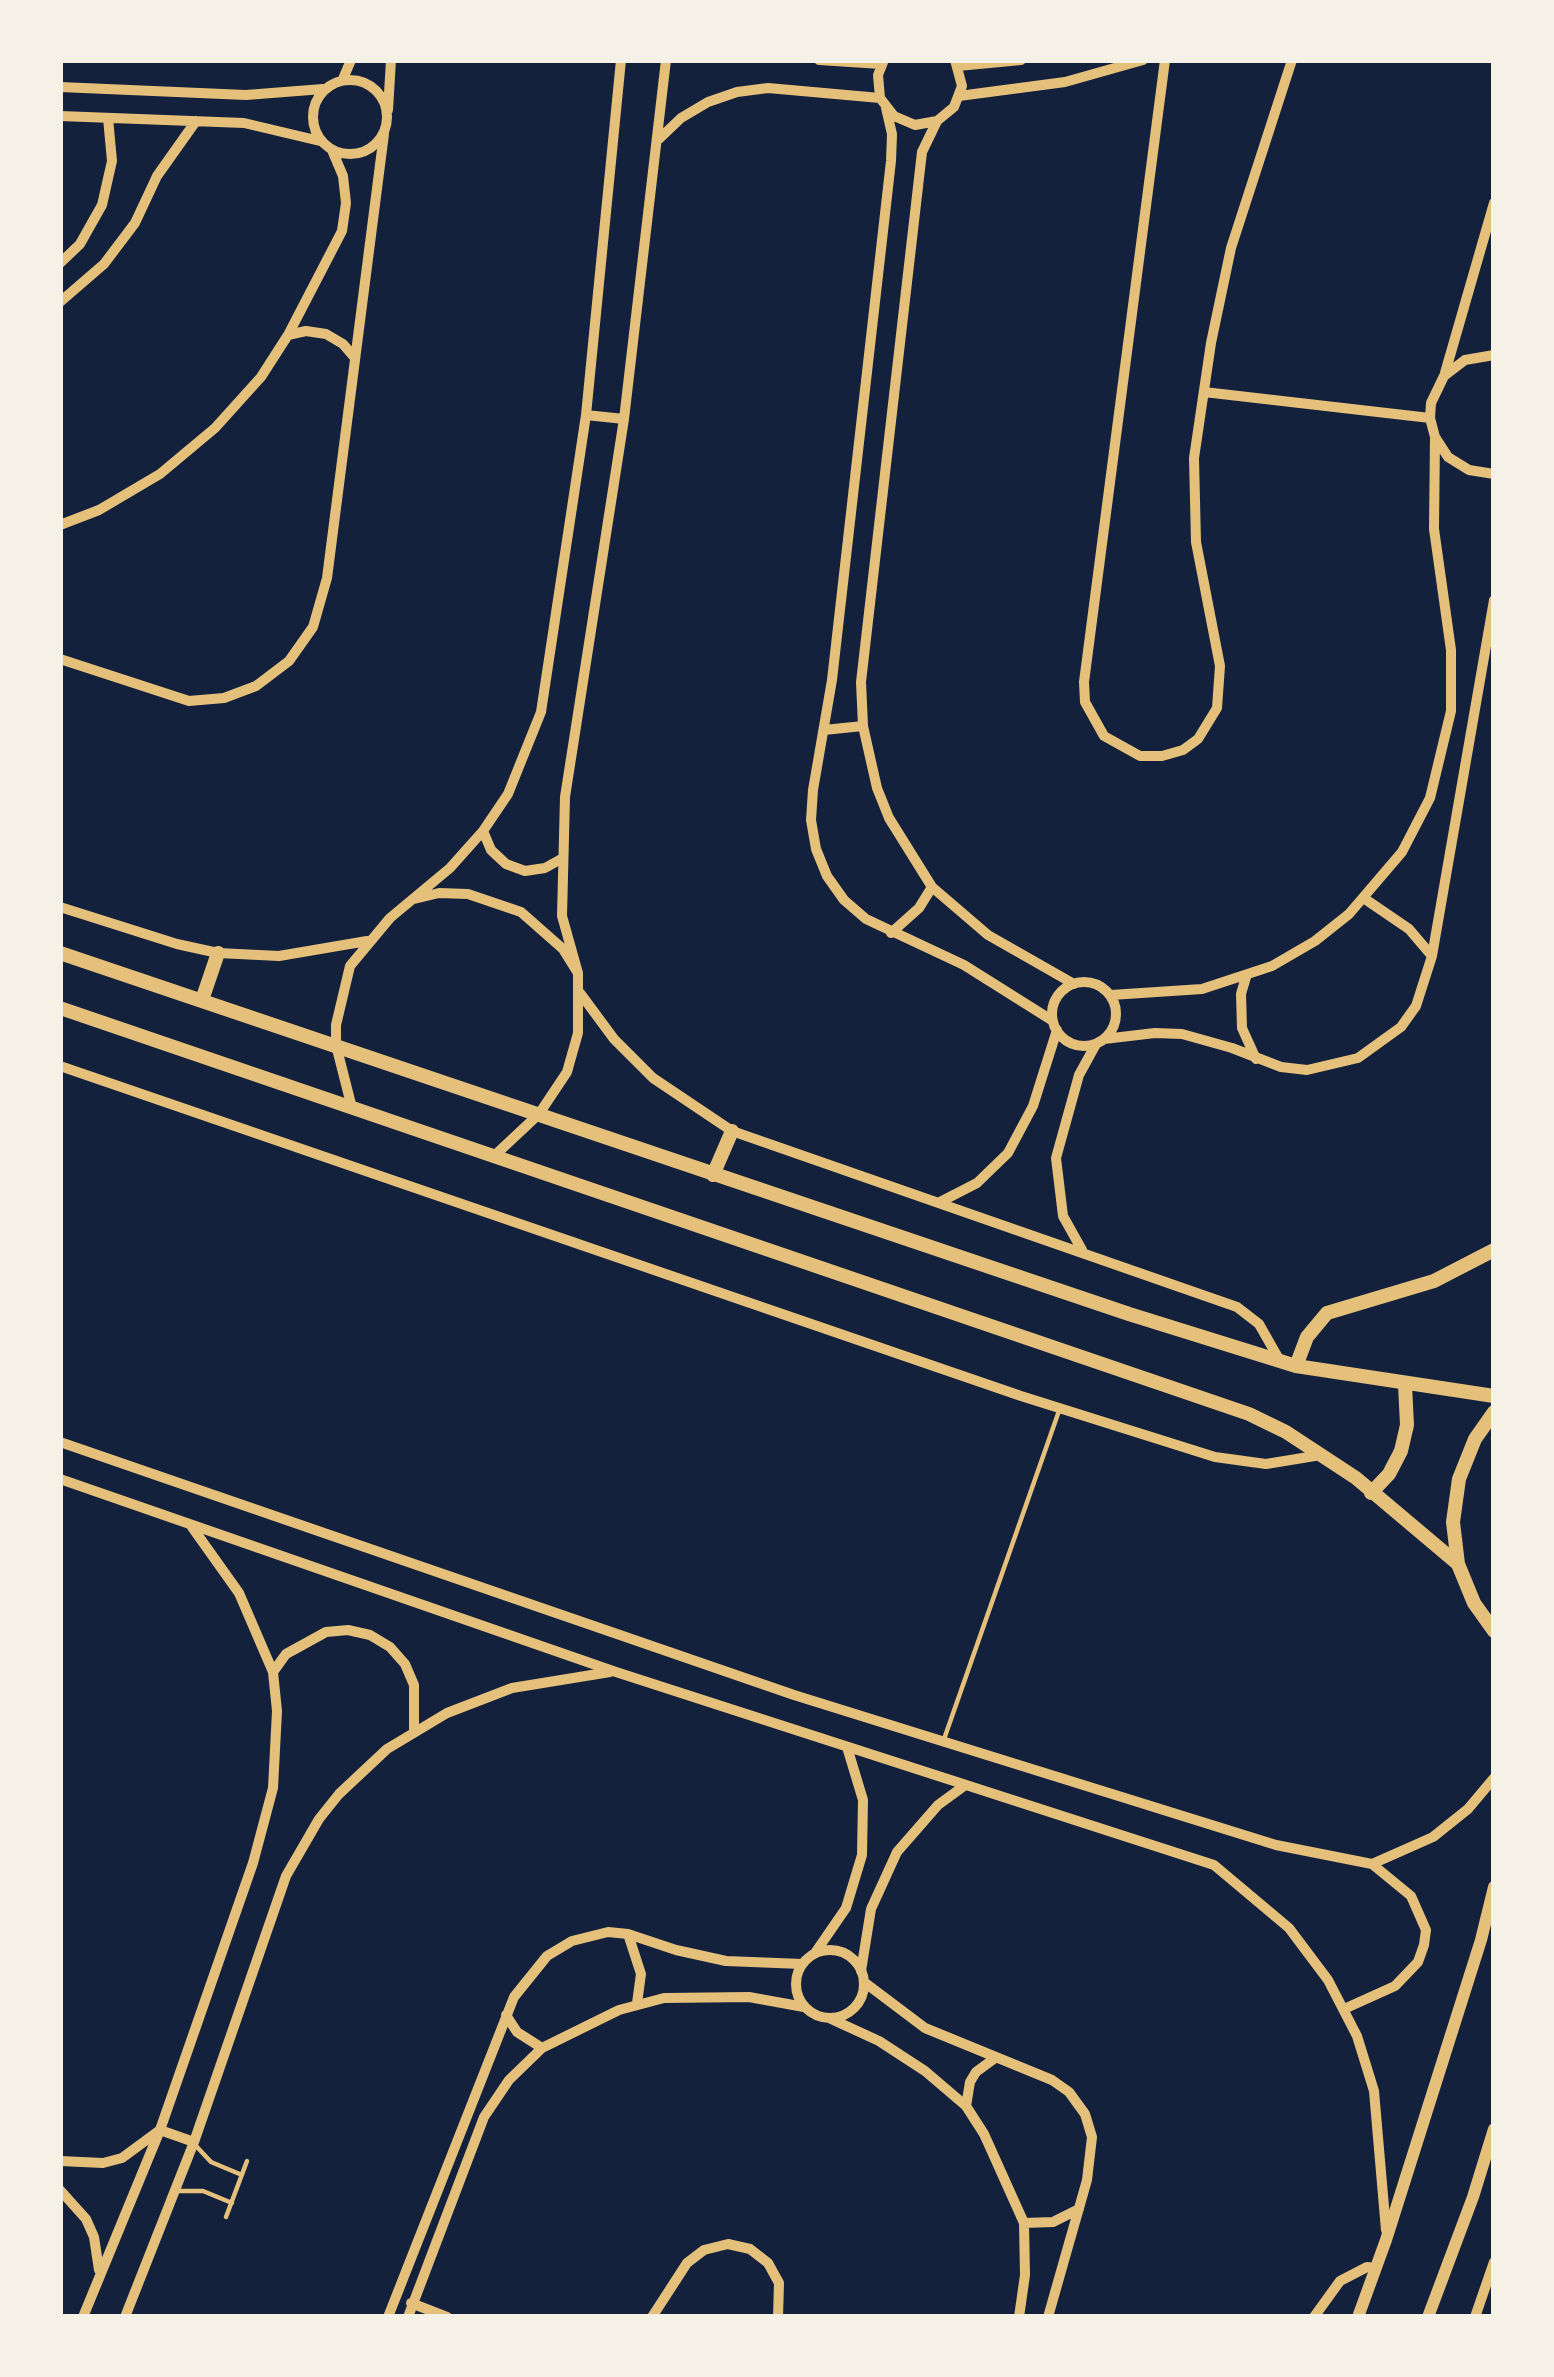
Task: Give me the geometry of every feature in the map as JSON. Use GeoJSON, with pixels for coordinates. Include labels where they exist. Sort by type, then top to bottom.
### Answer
{"type":"FeatureCollection","features":[{"type":"Feature","properties":{"kind":"main road"},"geometry":{"type":"LineString","coordinates":[[60,953],[712,1175],[1296,1366],[1494,1396]]}},
{"type":"Feature","properties":{"kind":"main road"},"geometry":{"type":"LineString","coordinates":[[202,1000],[218,953]]}},
{"type":"Feature","properties":{"kind":"main road"},"geometry":{"type":"LineString","coordinates":[[60,1008],[1249,1414],[1321,1455],[1458,1564]]}},
{"type":"Feature","properties":{"kind":"main road"},"geometry":{"type":"LineString","coordinates":[[712,1175],[732,1131]]}},
{"type":"Feature","properties":{"kind":"main road"},"geometry":{"type":"LineString","coordinates":[[1296,1366],[1307,1337],[1327,1313],[1434,1281],[1494,1250]]}},
{"type":"Feature","properties":{"kind":"main road"},"geometry":{"type":"LineString","coordinates":[[1371,1493],[1389,1474],[1401,1451],[1407,1425],[1405,1385]]}},
{"type":"Feature","properties":{"kind":"main road"},"geometry":{"type":"LineString","coordinates":[[1494,1412],[1475,1439],[1459,1479],[1454,1522],[1458,1564],[1474,1604],[1494,1631]]}},
{"type":"Feature","properties":{"kind":"street"},"geometry":{"type":"LineString","coordinates":[[343,79],[351,60]]}},
{"type":"Feature","properties":{"kind":"street"},"geometry":{"type":"LineString","coordinates":[[60,658],[189,700],[224,698],[256,686],[290,661],[313,627],[327,578],[388,119],[391,60]]}},
{"type":"Feature","properties":{"kind":"street"},"geometry":{"type":"LineString","coordinates":[[352,1108],[337,1045],[340,994],[350,965],[483,831],[508,794],[541,712],[586,415],[621,60]]}},
{"type":"Feature","properties":{"kind":"street"},"geometry":{"type":"LineString","coordinates":[[493,1157],[558,1090],[574,1053],[580,993],[562,916],[566,797],[624,419],[666,60]]}},
{"type":"Feature","properties":{"kind":"street"},"geometry":{"type":"LineString","coordinates":[[819,60],[883,62],[878,75],[892,134],[811,820],[827,876],[866,920],[964,965],[1074,1044],[1182,1034],[1307,1070],[1370,1052],[1401,1028],[1416,1006],[1432,956],[1494,600]]}},
{"type":"Feature","properties":{"kind":"street"},"geometry":{"type":"LineString","coordinates":[[659,139],[694,110],[737,92],[768,88],[883,103],[915,125],[937,121],[959,96],[956,63],[1021,60]]}},
{"type":"Feature","properties":{"kind":"street"},"geometry":{"type":"LineString","coordinates":[[959,96],[1065,82],[1143,60]]}},
{"type":"Feature","properties":{"kind":"street"},"geometry":{"type":"LineString","coordinates":[[1165,60],[1084,682],[1085,702],[1104,736],[1140,756],[1183,750],[1198,740],[1217,708],[1220,666],[1201,583],[1193,500],[1204,392],[1231,248],[1292,60]]}},
{"type":"Feature","properties":{"kind":"street"},"geometry":{"type":"LineString","coordinates":[[60,87],[246,95],[323,89],[343,79],[360,80],[375,88],[388,119]]}},
{"type":"Feature","properties":{"kind":"street"},"geometry":{"type":"LineString","coordinates":[[320,141],[312,114],[323,89]]}},
{"type":"Feature","properties":{"kind":"street"},"geometry":{"type":"LineString","coordinates":[[60,116],[282,129],[346,154],[362,153],[384,134]]}},
{"type":"Feature","properties":{"kind":"street"},"geometry":{"type":"LineString","coordinates":[[60,263],[80,244],[102,205],[112,161],[108,118]]}},
{"type":"Feature","properties":{"kind":"street"},"geometry":{"type":"LineString","coordinates":[[60,302],[135,223],[175,148],[196,121]]}},
{"type":"Feature","properties":{"kind":"street"},"geometry":{"type":"LineString","coordinates":[[937,121],[925,141],[920,164],[861,682],[863,726],[868,757],[889,818],[932,887],[988,935],[1074,984],[1098,985],[1111,995],[1116,1014],[1075,1086],[1056,1158],[1063,1216],[1082,1250]]}},
{"type":"Feature","properties":{"kind":"street"},"geometry":{"type":"LineString","coordinates":[[60,525],[99,510],[160,474],[215,428],[261,376],[342,231],[343,176],[332,150]]}},
{"type":"Feature","properties":{"kind":"street"},"geometry":{"type":"LineString","coordinates":[[1111,995],[1179,993],[1246,977],[1301,950],[1365,899],[1417,826],[1447,740],[1452,665],[1434,529],[1431,403],[1444,376],[1494,203]]}},
{"type":"Feature","properties":{"kind":"street"},"geometry":{"type":"LineString","coordinates":[[288,335],[326,334],[355,358]]}},
{"type":"Feature","properties":{"kind":"street"},"geometry":{"type":"LineString","coordinates":[[1444,376],[1465,359],[1494,355]]}},
{"type":"Feature","properties":{"kind":"street"},"geometry":{"type":"LineString","coordinates":[[1204,392],[1430,418]]}},
{"type":"Feature","properties":{"kind":"street"},"geometry":{"type":"LineString","coordinates":[[586,415],[624,419]]}},
{"type":"Feature","properties":{"kind":"street"},"geometry":{"type":"LineString","coordinates":[[1435,437],[1458,465],[1494,474]]}},
{"type":"Feature","properties":{"kind":"street"},"geometry":{"type":"LineString","coordinates":[[824,730],[863,726]]}},
{"type":"Feature","properties":{"kind":"street"},"geometry":{"type":"LineString","coordinates":[[483,831],[491,850],[506,864],[525,871],[545,868],[562,858]]}},
{"type":"Feature","properties":{"kind":"street"},"geometry":{"type":"LineString","coordinates":[[891,933],[910,918],[932,887]]}},
{"type":"Feature","properties":{"kind":"street"},"geometry":{"type":"LineString","coordinates":[[412,899],[468,894],[521,911],[544,928],[578,973]]}},
{"type":"Feature","properties":{"kind":"street"},"geometry":{"type":"LineString","coordinates":[[1365,899],[1395,917],[1432,956]]}},
{"type":"Feature","properties":{"kind":"street"},"geometry":{"type":"LineString","coordinates":[[60,907],[218,953],[295,955],[370,940]]}},
{"type":"Feature","properties":{"kind":"street"},"geometry":{"type":"LineString","coordinates":[[1246,977],[1241,994],[1242,1028],[1256,1059]]}},
{"type":"Feature","properties":{"kind":"street"},"geometry":{"type":"LineString","coordinates":[[938,1203],[977,1184],[1008,1153],[1034,1106],[1055,1026],[1054,1003],[1074,984]]}},
{"type":"Feature","properties":{"kind":"street"},"geometry":{"type":"LineString","coordinates":[[580,993],[614,1039],[653,1078],[732,1131],[1237,1307],[1268,1335],[1280,1361]]}},
{"type":"Feature","properties":{"kind":"street"},"geometry":{"type":"LineString","coordinates":[[60,1066],[1060,1408],[1240,1462],[1292,1463],[1321,1455]]}},
{"type":"Feature","properties":{"kind":"street"},"geometry":{"type":"LineString","coordinates":[[60,1442],[794,1695],[1261,1841],[1372,1864],[1412,1897],[1426,1930],[1424,1945],[1418,1961],[1395,1986],[1344,2009]]}},
{"type":"Feature","properties":{"kind":"street"},"geometry":{"type":"LineString","coordinates":[[60,1479],[616,1672],[1214,1865],[1289,1928],[1344,2009],[1374,2091],[1386,2240]]}},
{"type":"Feature","properties":{"kind":"street"},"geometry":{"type":"LineString","coordinates":[[83,2317],[160,2130],[265,1826],[277,1750],[273,1672],[239,1593],[190,1525]]}},
{"type":"Feature","properties":{"kind":"street"},"geometry":{"type":"LineString","coordinates":[[1474,1604],[1494,1642]]}},
{"type":"Feature","properties":{"kind":"street"},"geometry":{"type":"LineString","coordinates":[[273,1672],[286,1654],[326,1632],[370,1635],[405,1664],[414,1685],[414,1731]]}},
{"type":"Feature","properties":{"kind":"street"},"geometry":{"type":"LineString","coordinates":[[125,2317],[194,2142],[286,1876],[301,1847],[350,1782],[387,1749],[463,1706],[512,1688],[616,1672]]}},
{"type":"Feature","properties":{"kind":"street"},"geometry":{"type":"LineString","coordinates":[[804,2007],[796,1986],[802,1964],[846,1908],[862,1855],[863,1800],[847,1748]]}},
{"type":"Feature","properties":{"kind":"street"},"geometry":{"type":"LineString","coordinates":[[1372,1864],[1433,1837],[1468,1809],[1494,1778]]}},
{"type":"Feature","properties":{"kind":"street"},"geometry":{"type":"LineString","coordinates":[[829,2018],[850,2012],[858,2003],[871,1909],[897,1852],[938,1805],[964,1786]]}},
{"type":"Feature","properties":{"kind":"street"},"geometry":{"type":"LineString","coordinates":[[1358,2317],[1494,1887]]}},
{"type":"Feature","properties":{"kind":"street"},"geometry":{"type":"LineString","coordinates":[[388,2317],[506,2015],[525,1980],[557,1948],[588,1936],[628,1934],[726,1961],[802,1964]]}},
{"type":"Feature","properties":{"kind":"street"},"geometry":{"type":"LineString","coordinates":[[628,1934],[641,1974],[637,2003]]}},
{"type":"Feature","properties":{"kind":"street"},"geometry":{"type":"LineString","coordinates":[[815,1953],[847,1955],[862,1976],[925,2028],[1052,2080],[1070,2092],[1085,2114],[1092,2149],[1048,2317]]}},
{"type":"Feature","properties":{"kind":"street"},"geometry":{"type":"LineString","coordinates":[[411,2310],[484,2117],[509,2080],[542,2048],[637,2003],[721,1995],[804,2007],[829,2018],[902,2055],[966,2106],[1000,2162],[1024,2223],[1025,2276],[1019,2317]]}},
{"type":"Feature","properties":{"kind":"street"},"geometry":{"type":"LineString","coordinates":[[506,2015],[524,2039],[542,2048]]}},
{"type":"Feature","properties":{"kind":"street"},"geometry":{"type":"LineString","coordinates":[[966,2106],[976,2072],[995,2058]]}},
{"type":"Feature","properties":{"kind":"street"},"geometry":{"type":"LineString","coordinates":[[1428,2317],[1494,2129]]}},
{"type":"Feature","properties":{"kind":"street"},"geometry":{"type":"LineString","coordinates":[[160,2130],[194,2142]]}},
{"type":"Feature","properties":{"kind":"street"},"geometry":{"type":"LineString","coordinates":[[60,2162],[104,2163],[122,2158],[160,2130]]}},
{"type":"Feature","properties":{"kind":"street"},"geometry":{"type":"LineString","coordinates":[[60,2190],[86,2219],[94,2237],[99,2278]]}},
{"type":"Feature","properties":{"kind":"street"},"geometry":{"type":"LineString","coordinates":[[1024,2223],[1053,2222],[1079,2209]]}},
{"type":"Feature","properties":{"kind":"street"},"geometry":{"type":"LineString","coordinates":[[652,2317],[687,2263],[704,2250],[728,2244],[750,2249],[768,2263],[778,2283],[778,2317]]}},
{"type":"Feature","properties":{"kind":"street"},"geometry":{"type":"LineString","coordinates":[[1475,2317],[1494,2262]]}},
{"type":"Feature","properties":{"kind":"street"},"geometry":{"type":"LineString","coordinates":[[1314,2317],[1340,2281],[1366,2267],[1376,2268]]}},
{"type":"Feature","properties":{"kind":"street"},"geometry":{"type":"LineString","coordinates":[[396,2297],[411,2310],[447,2317]]}},
{"type":"Feature","properties":{"kind":"lane"},"geometry":{"type":"LineString","coordinates":[[943,1742],[1060,1408]]}},
{"type":"Feature","properties":{"kind":"lane"},"geometry":{"type":"LineString","coordinates":[[194,2142],[211,2162],[242,2175]]}},
{"type":"Feature","properties":{"kind":"lane"},"geometry":{"type":"LineString","coordinates":[[226,2217],[247,2162]]}},
{"type":"Feature","properties":{"kind":"lane"},"geometry":{"type":"LineString","coordinates":[[176,2191],[203,2191],[232,2203]]}}]}
